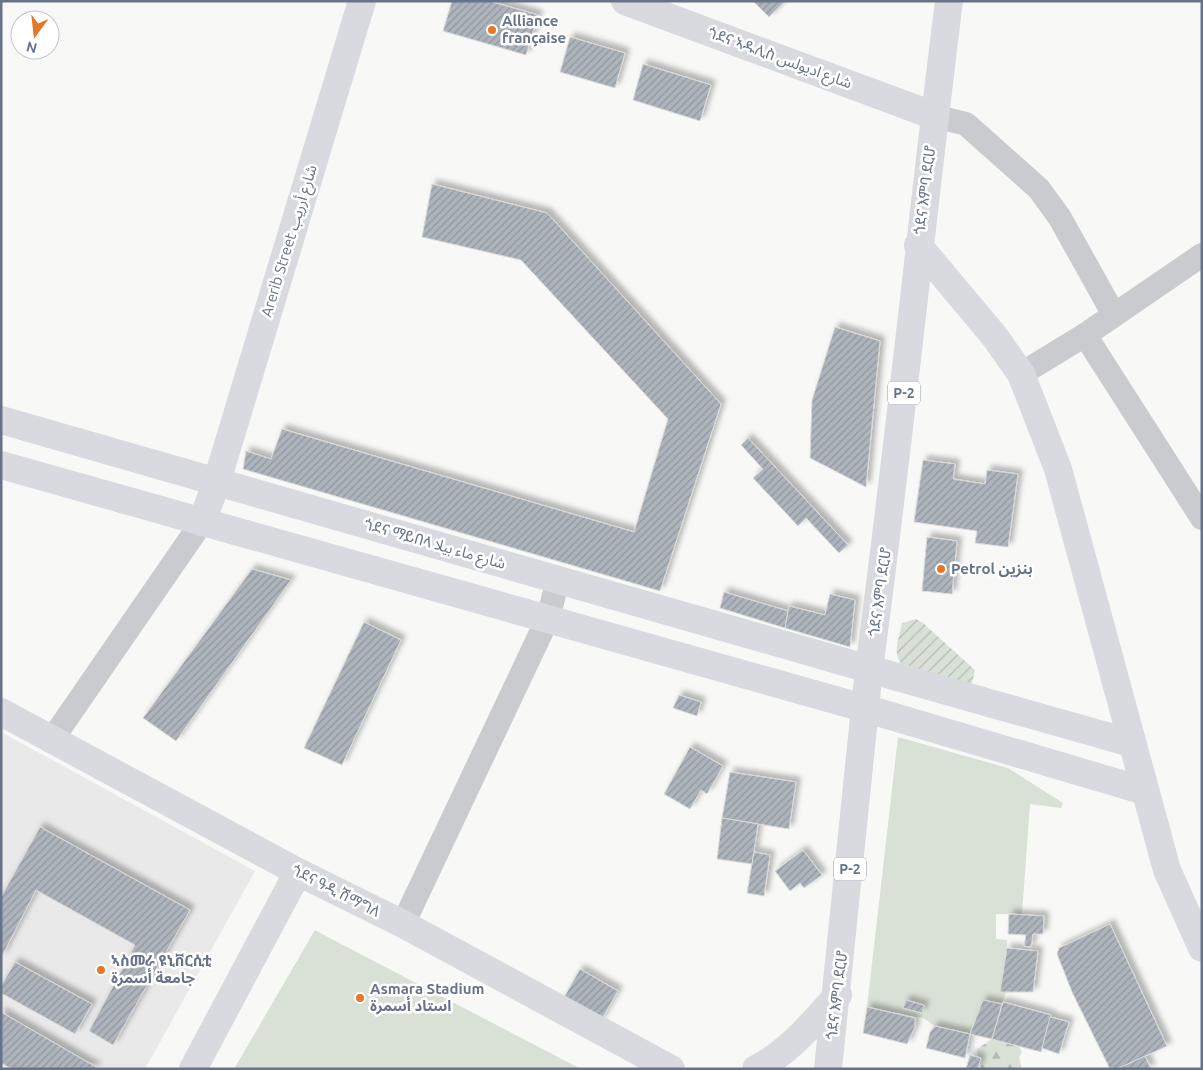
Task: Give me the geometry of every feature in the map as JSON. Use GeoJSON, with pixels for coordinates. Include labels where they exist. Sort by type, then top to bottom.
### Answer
{"type":"FeatureCollection","features":[{"type":"Feature","properties":{"kind":"main road","name":"Arerib Street شارع أرريب"},"geometry":{"type":"LineString","coordinates":[[202,522],[217,480],[362,1]]}},
{"type":"Feature","properties":{"kind":"main road","name":"ጎደና ኣዱሊስ شارع اديولس"},"geometry":{"type":"LineString","coordinates":[[625,1],[935,116]]}},
{"type":"Feature","properties":{"kind":"main road","name":"ጎደና እምባ ደርሆ"},"geometry":{"type":"LineString","coordinates":[[828,1069],[838,995],[869,669],[897,460],[918,245],[949,1]]}},
{"type":"Feature","properties":{"kind":"main road"},"geometry":{"type":"LineString","coordinates":[[918,245],[995,337],[1021,374],[1060,476],[1091,582],[1131,743],[1167,870],[1202,948]]}},
{"type":"Feature","properties":{"kind":"main road","name":"ጎደና ማይበላ شارع ماء بيلا"},"geometry":{"type":"LineString","coordinates":[[1,420],[217,480],[558,580],[1131,743]]}},
{"type":"Feature","properties":{"kind":"main road"},"geometry":{"type":"LineString","coordinates":[[120,497],[133,457]]}},
{"type":"Feature","properties":{"kind":"main road"},"geometry":{"type":"LineString","coordinates":[[1,465],[866,708],[1145,790]]}},
{"type":"Feature","properties":{"kind":"main road","name":"ጎደና ዓዲ ሽማግለ"},"geometry":{"type":"LineString","coordinates":[[1,712],[298,872],[403,924],[671,1069]]}},
{"type":"Feature","properties":{"kind":"main road"},"geometry":{"type":"LineString","coordinates":[[193,1069],[298,872]]}},
{"type":"Feature","properties":{"kind":"main road"},"geometry":{"type":"LineString","coordinates":[[756,1069],[768,1063],[797,1040],[838,995]]}},
{"type":"Feature","properties":{"kind":"street"},"geometry":{"type":"LineString","coordinates":[[935,116],[966,124],[1039,189],[1060,218],[1114,315]]}},
{"type":"Feature","properties":{"kind":"street"},"geometry":{"type":"LineString","coordinates":[[1021,374],[1085,336],[1202,255]]}},
{"type":"Feature","properties":{"kind":"street"},"geometry":{"type":"LineString","coordinates":[[1085,336],[1202,518]]}},
{"type":"Feature","properties":{"kind":"street"},"geometry":{"type":"LineString","coordinates":[[51,740],[202,522]]}},
{"type":"Feature","properties":{"kind":"street"},"geometry":{"type":"LineString","coordinates":[[403,924],[548,618],[558,580]]}},
{"type":"Feature","properties":{"kind":"shaded area","name":"ኣስመራ ዩኒቨርሲቲ جامعة أسمرة"},"geometry":{"type":"Polygon","coordinates":[[[1,732],[255,871],[145,1069],[1,1069],[1,732]]]}},
{"type":"Feature","properties":{"kind":"green space"},"geometry":{"type":"Polygon","coordinates":[[[916,619],[923,623],[975,670],[972,683],[967,686],[904,667],[900,662],[897,652],[902,623],[916,619]]]}},
{"type":"Feature","properties":{"kind":"green space"},"geometry":{"type":"Polygon","coordinates":[[[898,737],[1008,768],[1063,803],[1061,808],[1030,804],[1022,914],[996,914],[996,939],[1007,940],[1006,992],[1002,1004],[983,1000],[970,1034],[935,1026],[923,1018],[867,1007],[898,737]]]}},
{"type":"Feature","properties":{"kind":"green space","name":"Asmara Stadium استاد أسمرة"},"geometry":{"type":"Polygon","coordinates":[[[315,930],[322,934],[581,1069],[234,1069],[315,930]]]}},
{"type":"Feature","properties":{"kind":"green space"},"geometry":{"type":"Polygon","coordinates":[[[992,1039],[1019,1047],[1022,1052],[1019,1057],[1022,1069],[978,1068],[981,1059],[978,1057],[977,1049],[992,1039]]]}},
{"type":"Feature","properties":{"kind":"building"},"geometry":{"type":"Polygon","coordinates":[[[452,1],[489,1],[538,15],[526,55],[443,31],[452,1]]]}},
{"type":"Feature","properties":{"kind":"building"},"geometry":{"type":"Polygon","coordinates":[[[753,1],[785,1],[769,17],[753,1]]]}},
{"type":"Feature","properties":{"kind":"building"},"geometry":{"type":"Polygon","coordinates":[[[570,37],[625,53],[615,88],[560,72],[570,37]]]}},
{"type":"Feature","properties":{"kind":"building"},"geometry":{"type":"Polygon","coordinates":[[[643,64],[711,85],[700,121],[633,100],[643,64]]]}},
{"type":"Feature","properties":{"kind":"building"},"geometry":{"type":"Polygon","coordinates":[[[432,184],[547,213],[721,404],[660,591],[243,469],[246,451],[271,459],[282,429],[634,532],[668,419],[521,260],[422,237],[432,184]]]}},
{"type":"Feature","properties":{"kind":"building"},"geometry":{"type":"Polygon","coordinates":[[[835,327],[880,341],[866,487],[810,458],[812,400],[835,327]]]}},
{"type":"Feature","properties":{"kind":"building"},"geometry":{"type":"Polygon","coordinates":[[[748,438],[848,545],[839,553],[806,518],[798,526],[753,478],[763,469],[741,445],[748,438]]]}},
{"type":"Feature","properties":{"kind":"building"},"geometry":{"type":"Polygon","coordinates":[[[923,460],[955,464],[953,479],[985,484],[987,470],[1018,474],[1008,547],[975,543],[977,531],[914,522],[923,460]]]}},
{"type":"Feature","properties":{"kind":"building"},"geometry":{"type":"Polygon","coordinates":[[[927,537],[957,541],[952,594],[922,591],[927,537]]]}},
{"type":"Feature","properties":{"kind":"building"},"geometry":{"type":"Polygon","coordinates":[[[252,569],[291,580],[176,741],[143,718],[252,569]]]}},
{"type":"Feature","properties":{"kind":"building"},"geometry":{"type":"Polygon","coordinates":[[[724,592],[788,611],[785,628],[720,608],[724,592]]]}},
{"type":"Feature","properties":{"kind":"building"},"geometry":{"type":"Polygon","coordinates":[[[830,594],[855,600],[850,647],[785,628],[789,606],[825,615],[830,594]]]}},
{"type":"Feature","properties":{"kind":"building"},"geometry":{"type":"Polygon","coordinates":[[[364,622],[401,640],[342,765],[304,748],[364,622]]]}},
{"type":"Feature","properties":{"kind":"building"},"geometry":{"type":"Polygon","coordinates":[[[679,695],[701,702],[697,716],[673,708],[679,695]]]}},
{"type":"Feature","properties":{"kind":"building"},"geometry":{"type":"Polygon","coordinates":[[[690,747],[723,766],[707,794],[701,790],[690,809],[664,794],[690,747]]]}},
{"type":"Feature","properties":{"kind":"building"},"geometry":{"type":"Polygon","coordinates":[[[730,772],[796,782],[789,829],[722,818],[730,772]]]}},
{"type":"Feature","properties":{"kind":"building"},"geometry":{"type":"Polygon","coordinates":[[[722,818],[758,824],[752,864],[717,859],[722,818]]]}},
{"type":"Feature","properties":{"kind":"building"},"geometry":{"type":"Polygon","coordinates":[[[40,827],[190,910],[113,1045],[89,1031],[135,945],[36,890],[1,958],[1,897],[40,827]]]}},
{"type":"Feature","properties":{"kind":"building"},"geometry":{"type":"Polygon","coordinates":[[[803,850],[822,875],[804,888],[800,883],[790,891],[775,871],[803,850]]]}},
{"type":"Feature","properties":{"kind":"building"},"geometry":{"type":"Polygon","coordinates":[[[754,852],[770,855],[764,896],[747,893],[754,852]]]}},
{"type":"Feature","properties":{"kind":"building"},"geometry":{"type":"Polygon","coordinates":[[[1009,914],[1044,916],[1043,934],[1033,934],[1031,947],[1024,946],[1026,935],[1008,934],[1009,914]]]}},
{"type":"Feature","properties":{"kind":"building"},"geometry":{"type":"Polygon","coordinates":[[[1110,924],[1167,1046],[1117,1069],[1110,1069],[1072,992],[1057,954],[1059,948],[1110,924]]]}},
{"type":"Feature","properties":{"kind":"building"},"geometry":{"type":"Polygon","coordinates":[[[1007,948],[1038,951],[1033,992],[1000,992],[1007,948]]]}},
{"type":"Feature","properties":{"kind":"building"},"geometry":{"type":"Polygon","coordinates":[[[15,962],[92,1004],[75,1034],[1,993],[1,986],[15,962]]]}},
{"type":"Feature","properties":{"kind":"building"},"geometry":{"type":"Polygon","coordinates":[[[580,969],[618,991],[600,1022],[562,1001],[580,969]]]}},
{"type":"Feature","properties":{"kind":"building"},"geometry":{"type":"Polygon","coordinates":[[[906,1000],[924,1005],[922,1013],[903,1008],[906,1000]]]}},
{"type":"Feature","properties":{"kind":"building"},"geometry":{"type":"Polygon","coordinates":[[[983,1000],[1002,1004],[992,1039],[970,1034],[983,1000]]]}},
{"type":"Feature","properties":{"kind":"building"},"geometry":{"type":"Polygon","coordinates":[[[1003,1002],[1051,1015],[1041,1052],[992,1039],[1003,1002]]]}},
{"type":"Feature","properties":{"kind":"building"},"geometry":{"type":"Polygon","coordinates":[[[867,1007],[915,1018],[915,1027],[907,1044],[863,1033],[867,1007]]]}},
{"type":"Feature","properties":{"kind":"building"},"geometry":{"type":"Polygon","coordinates":[[[1,1012],[96,1067],[95,1069],[12,1069],[1,1063],[1,1012]]]}},
{"type":"Feature","properties":{"kind":"building"},"geometry":{"type":"Polygon","coordinates":[[[1050,1017],[1069,1022],[1059,1054],[1042,1048],[1050,1017]]]}},
{"type":"Feature","properties":{"kind":"building"},"geometry":{"type":"Polygon","coordinates":[[[935,1026],[970,1034],[965,1058],[926,1048],[930,1032],[935,1026]]]}},
{"type":"Feature","properties":{"kind":"building"},"geometry":{"type":"Polygon","coordinates":[[[970,1055],[981,1058],[978,1069],[966,1069],[970,1055]]]}},
{"type":"Feature","properties":{"kind":"building"},"geometry":{"type":"Polygon","coordinates":[[[1145,1056],[1151,1069],[1117,1069],[1145,1056]]]}},
{"type":"Feature","properties":{"kind":"place","name":"Alliance française"},"geometry":{"type":"Point","coordinates":[492,30]}},
{"type":"Feature","properties":{"kind":"place","name":"Petrol بنزين"},"geometry":{"type":"Point","coordinates":[941,569]}},
{"type":"Feature","properties":{"kind":"place","name":"ኣስመራ ዩኒቨርሲቲ جامعة أسمرة"},"geometry":{"type":"Point","coordinates":[101,970]}},
{"type":"Feature","properties":{"kind":"place","name":"Asmara Stadium استاد أسمرة"},"geometry":{"type":"Point","coordinates":[360,998]}}]}
